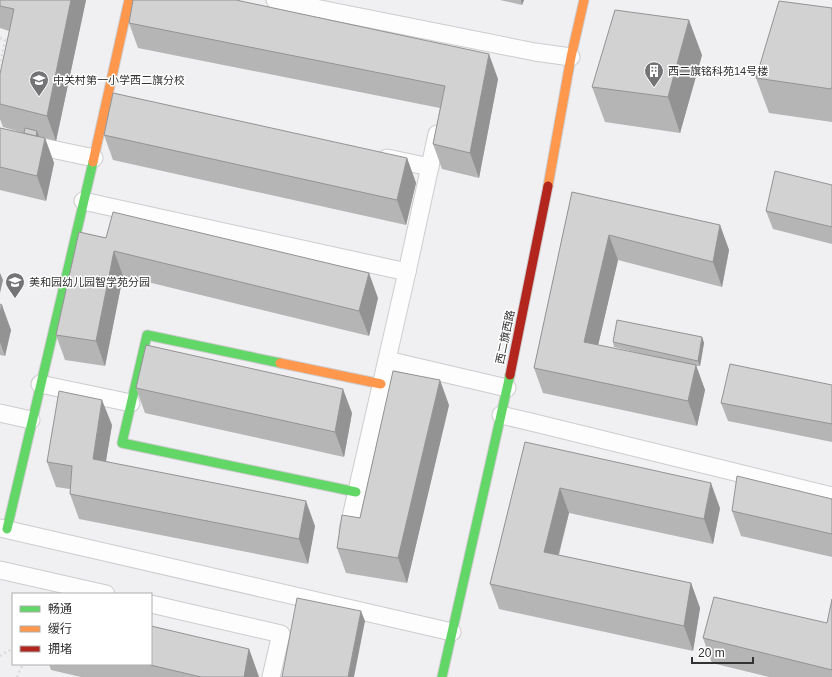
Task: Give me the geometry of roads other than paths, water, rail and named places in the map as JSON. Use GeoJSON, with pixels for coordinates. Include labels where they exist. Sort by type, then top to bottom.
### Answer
{"type":"FeatureCollection","features":[{"type":"Feature","properties":{"kind":"street"},"geometry":{"type":"LineString","coordinates":[[129,0],[114,102],[94,158],[40,384],[3,528],[452,632]]}},
{"type":"Feature","properties":{"kind":"street"},"geometry":{"type":"LineString","coordinates":[[274,0],[571,58]]}},
{"type":"Feature","properties":{"kind":"street","name":"西二旗西路"},"geometry":{"type":"LineString","coordinates":[[442,677],[507,388],[548,189],[571,58],[584,0]]}},
{"type":"Feature","properties":{"kind":"street"},"geometry":{"type":"LineString","coordinates":[[348,530],[437,134]]}},
{"type":"Feature","properties":{"kind":"street"},"geometry":{"type":"LineString","coordinates":[[0,138],[94,158]]}},
{"type":"Feature","properties":{"kind":"street"},"geometry":{"type":"LineString","coordinates":[[369,154],[430,167]]}},
{"type":"Feature","properties":{"kind":"street"},"geometry":{"type":"LineString","coordinates":[[83,201],[407,272]]}},
{"type":"Feature","properties":{"kind":"street"},"geometry":{"type":"LineString","coordinates":[[356,492],[122,443],[146,336],[381,384]]}},
{"type":"Feature","properties":{"kind":"street"},"geometry":{"type":"LineString","coordinates":[[387,360],[507,388]]}},
{"type":"Feature","properties":{"kind":"street"},"geometry":{"type":"LineString","coordinates":[[40,384],[131,403]]}},
{"type":"Feature","properties":{"kind":"street"},"geometry":{"type":"LineString","coordinates":[[0,413],[31,420]]}},
{"type":"Feature","properties":{"kind":"street"},"geometry":{"type":"LineString","coordinates":[[501,415],[832,496]]}},
{"type":"Feature","properties":{"kind":"street"},"geometry":{"type":"LineString","coordinates":[[0,570],[102,593]]}},
{"type":"Feature","properties":{"kind":"street"},"geometry":{"type":"LineString","coordinates":[[152,604],[281,634],[271,677]]}},
{"type":"Feature","properties":{"kind":"place","name":"西二旗铭科苑14号楼"},"geometry":{"type":"Point","coordinates":[654,88]}},
{"type":"Feature","properties":{"kind":"place","name":"中关村第一小学西二旗分校"},"geometry":{"type":"Point","coordinates":[39,97]}},
{"type":"Feature","properties":{"kind":"place","name":"美和园幼儿园智学苑分园"},"geometry":{"type":"Point","coordinates":[15,299]}}]}
